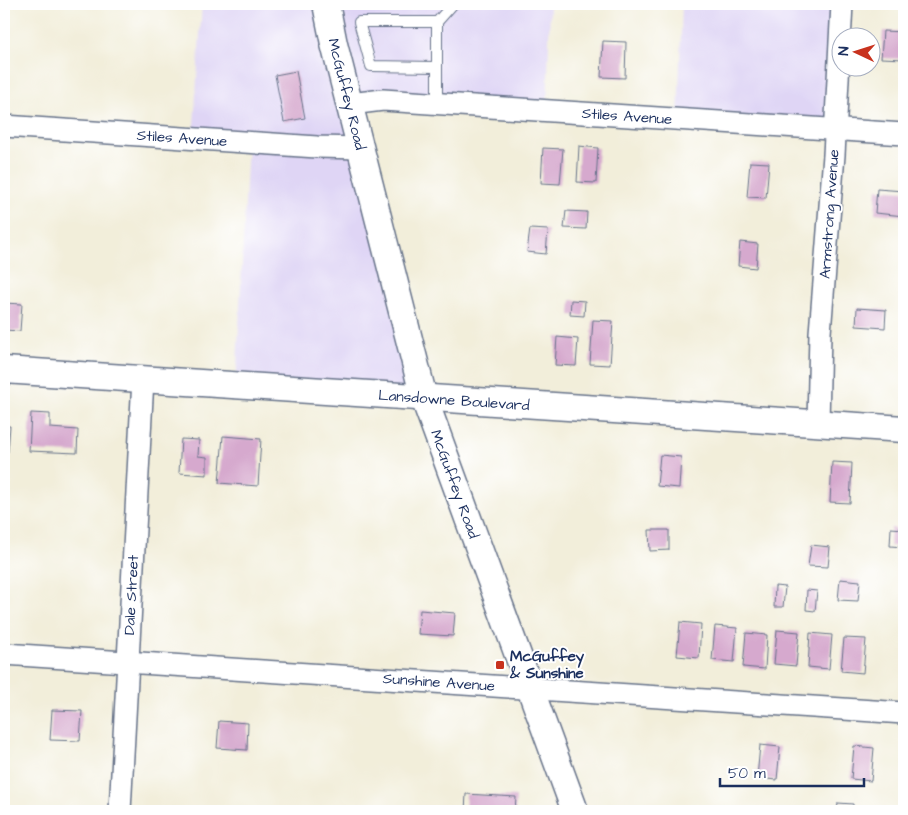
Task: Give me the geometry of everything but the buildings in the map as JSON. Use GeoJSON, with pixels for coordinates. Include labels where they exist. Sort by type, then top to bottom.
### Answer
{"type":"FeatureCollection","features":[{"type":"Feature","properties":{"kind":"street","name":"McGuffey Road"},"geometry":{"type":"LineString","coordinates":[[326,4],[334,44],[424,398],[574,811]]}},
{"type":"Feature","properties":{"kind":"street","name":"Armstrong Avenue"},"geometry":{"type":"LineString","coordinates":[[818,423],[820,333],[834,155],[842,4]]}},
{"type":"Feature","properties":{"kind":"street","name":"Stiles Avenue"},"geometry":{"type":"LineString","coordinates":[[350,104],[383,100],[904,134]]}},
{"type":"Feature","properties":{"kind":"street","name":"Stiles Avenue"},"geometry":{"type":"LineString","coordinates":[[4,126],[317,147],[361,148]]}},
{"type":"Feature","properties":{"kind":"street","name":"Lansdowne Boulevard"},"geometry":{"type":"LineString","coordinates":[[4,370],[904,429]]}},
{"type":"Feature","properties":{"kind":"street","name":"Dale Street"},"geometry":{"type":"LineString","coordinates":[[120,811],[144,379]]}},
{"type":"Feature","properties":{"kind":"street","name":"Sunshine Avenue"},"geometry":{"type":"LineString","coordinates":[[4,654],[904,713]]}},
{"type":"Feature","properties":{"kind":"lane"},"geometry":{"type":"LineString","coordinates":[[436,104],[437,22],[453,4]]}},
{"type":"Feature","properties":{"kind":"lane"},"geometry":{"type":"LineString","coordinates":[[436,67],[371,66],[359,22],[437,22]]}},
{"type":"Feature","properties":{"kind":"shaded area"},"geometry":{"type":"Polygon","coordinates":[[[202,4],[550,4],[547,111],[350,104],[424,398],[236,386],[248,143],[193,139],[202,4]]]}},
{"type":"Feature","properties":{"kind":"shaded area"},"geometry":{"type":"Polygon","coordinates":[[[682,4],[842,4],[841,28],[830,28],[830,78],[838,78],[835,130],[678,119],[682,4]]]}},
{"type":"Feature","properties":{"kind":"place","name":"McGuffey & Sunshine"},"geometry":{"type":"Point","coordinates":[500,665]}}]}
